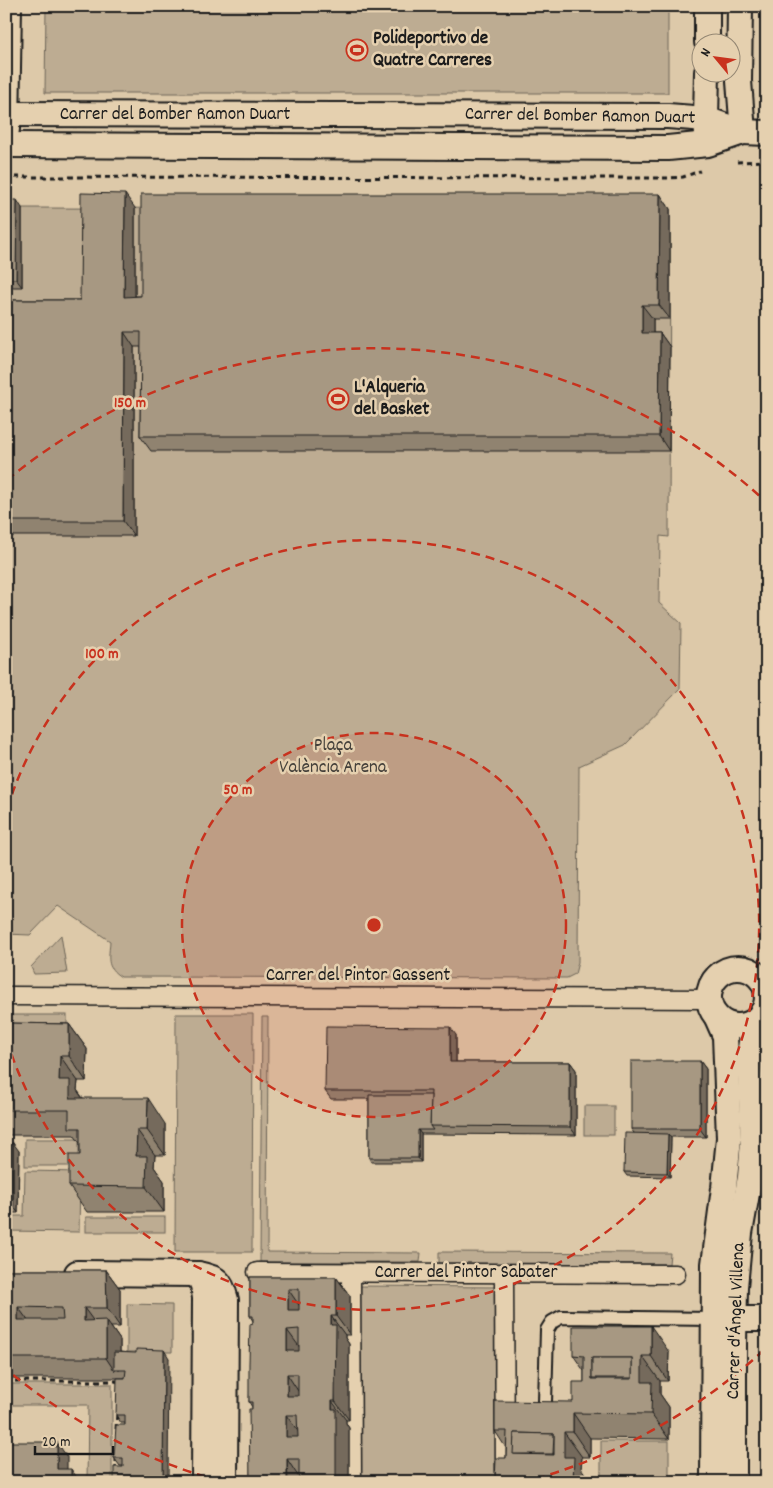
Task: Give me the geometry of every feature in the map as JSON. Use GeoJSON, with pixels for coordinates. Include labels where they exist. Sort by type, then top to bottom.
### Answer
{"type":"FeatureCollection","features":[{"type":"Feature","properties":{"kind":"street"},"geometry":{"type":"LineString","coordinates":[[6,145],[9,6]]}},
{"type":"Feature","properties":{"kind":"street"},"geometry":{"type":"LineString","coordinates":[[707,6],[707,32]]}},
{"type":"Feature","properties":{"kind":"street"},"geometry":{"type":"LineString","coordinates":[[740,6],[739,81],[743,132],[767,133]]}},
{"type":"Feature","properties":{"kind":"street"},"geometry":{"type":"LineString","coordinates":[[707,82],[706,119],[708,144]]}},
{"type":"Feature","properties":{"kind":"street","name":"Carrer del Bomber Ramon Duart"},"geometry":{"type":"LineString","coordinates":[[7,114],[668,116],[706,119],[743,132]]}},
{"type":"Feature","properties":{"kind":"street","name":"Carrer del Bomber Ramon Duart"},"geometry":{"type":"LineString","coordinates":[[6,145],[668,148],[708,144],[743,132]]}},
{"type":"Feature","properties":{"kind":"street"},"geometry":{"type":"LineString","coordinates":[[734,968],[750,971],[762,981],[767,997],[762,1013],[753,1022],[741,1026],[728,1025],[713,1008],[710,988],[719,975],[734,968]]}},
{"type":"Feature","properties":{"kind":"street","name":"Carrer del Pintor Gassent"},"geometry":{"type":"LineString","coordinates":[[6,996],[713,1008]]}},
{"type":"Feature","properties":{"kind":"street","name":"Carrer d'Ángel Villena"},"geometry":{"type":"LineString","coordinates":[[713,1008],[725,1036],[728,1138],[724,1188],[714,1264],[724,1319],[734,1482]]}},
{"type":"Feature","properties":{"kind":"street","name":"Carrer d'Ángel Villena"},"geometry":{"type":"LineString","coordinates":[[713,1482],[724,1319],[737,1264],[753,1142],[749,1055],[752,1036],[762,1013]]}},
{"type":"Feature","properties":{"kind":"street","name":"Carrer del Pintor Sabater"},"geometry":{"type":"LineString","coordinates":[[257,1272],[676,1274]]}},
{"type":"Feature","properties":{"kind":"street"},"geometry":{"type":"LineString","coordinates":[[351,1272],[352,1482]]}},
{"type":"Feature","properties":{"kind":"street"},"geometry":{"type":"LineString","coordinates":[[56,1273],[187,1274],[212,1277],[218,1281],[222,1286],[226,1300],[225,1482]]}},
{"type":"Feature","properties":{"kind":"street"},"geometry":{"type":"LineString","coordinates":[[504,1273],[505,1482]]}},
{"type":"Feature","properties":{"kind":"street"},"geometry":{"type":"LineString","coordinates":[[187,1274],[203,1285],[205,1298],[204,1482]]}},
{"type":"Feature","properties":{"kind":"street"},"geometry":{"type":"LineString","coordinates":[[724,1319],[767,1319]]}},
{"type":"Feature","properties":{"kind":"lane"},"geometry":{"type":"LineString","coordinates":[[544,1402],[547,1330],[552,1322],[561,1317],[724,1319]]}},
{"type":"Feature","properties":{"kind":"path"},"geometry":{"type":"LineString","coordinates":[[731,163],[767,161]]}},
{"type":"Feature","properties":{"kind":"path"},"geometry":{"type":"LineString","coordinates":[[6,177],[668,178],[683,177],[703,170]]}},
{"type":"Feature","properties":{"kind":"path"},"geometry":{"type":"LineString","coordinates":[[6,1381],[117,1381],[117,1390]]}},
{"type":"Feature","properties":{"kind":"path"},"geometry":{"type":"LineString","coordinates":[[116,1408],[116,1436]]}},
{"type":"Feature","properties":{"kind":"path"},"geometry":{"type":"LineString","coordinates":[[116,1454],[116,1473]]}},
{"type":"Feature","properties":{"kind":"green space","name":"Polideportivo de Quatre Carreres"},"geometry":{"type":"Polygon","coordinates":[[[46,6],[668,6],[668,93],[45,93],[46,6]]]}},
{"type":"Feature","properties":{"kind":"green space","name":"Plaça València Arena"},"geometry":{"type":"Polygon","coordinates":[[[6,208],[670,209],[669,537],[660,536],[659,603],[681,623],[680,689],[625,745],[579,766],[578,962],[575,974],[567,978],[121,977],[110,966],[110,941],[58,906],[30,935],[6,934],[6,208]]]}},
{"type":"Feature","properties":{"kind":"green space"},"geometry":{"type":"Polygon","coordinates":[[[61,935],[67,973],[34,974],[31,967],[61,935]]]}},
{"type":"Feature","properties":{"kind":"green space"},"geometry":{"type":"Polygon","coordinates":[[[176,1014],[253,1014],[252,1252],[175,1252],[176,1014]]]}},
{"type":"Feature","properties":{"kind":"green space"},"geometry":{"type":"Polygon","coordinates":[[[10,1015],[67,1015],[67,1046],[10,1046],[10,1015]]]}},
{"type":"Feature","properties":{"kind":"green space"},"geometry":{"type":"Polygon","coordinates":[[[262,1017],[268,1017],[267,1252],[421,1253],[420,1262],[260,1262],[262,1017]]]}},
{"type":"Feature","properties":{"kind":"green space"},"geometry":{"type":"Polygon","coordinates":[[[584,1106],[614,1106],[614,1135],[584,1135],[584,1106]]]}},
{"type":"Feature","properties":{"kind":"green space"},"geometry":{"type":"Polygon","coordinates":[[[25,1139],[79,1139],[79,1166],[25,1166],[25,1139]]]}},
{"type":"Feature","properties":{"kind":"green space"},"geometry":{"type":"Polygon","coordinates":[[[25,1171],[80,1172],[79,1232],[6,1231],[6,1216],[24,1216],[25,1171]]]}},
{"type":"Feature","properties":{"kind":"green space"},"geometry":{"type":"Polygon","coordinates":[[[86,1217],[165,1217],[165,1232],[86,1232],[86,1217]]]}},
{"type":"Feature","properties":{"kind":"green space"},"geometry":{"type":"Polygon","coordinates":[[[439,1252],[670,1253],[669,1264],[439,1263],[439,1252]]]}},
{"type":"Feature","properties":{"kind":"green space"},"geometry":{"type":"Polygon","coordinates":[[[356,1286],[501,1287],[501,1482],[355,1482],[356,1286]]]}},
{"type":"Feature","properties":{"kind":"green space"},"geometry":{"type":"Polygon","coordinates":[[[127,1304],[172,1305],[172,1352],[127,1352],[127,1304]]]}},
{"type":"Feature","properties":{"kind":"green space"},"geometry":{"type":"Polygon","coordinates":[[[6,1384],[112,1384],[112,1482],[87,1482],[88,1405],[6,1405],[6,1384]]]}},
{"type":"Feature","properties":{"kind":"green space"},"geometry":{"type":"Polygon","coordinates":[[[601,1441],[669,1441],[669,1482],[601,1482],[601,1441]]]}},
{"type":"Feature","properties":{"kind":"building","name":"L'Alqueria del Basket"},"geometry":{"type":"Polygon","coordinates":[[[81,193],[125,194],[124,297],[141,296],[141,194],[660,194],[659,305],[642,305],[642,333],[660,333],[659,436],[140,436],[141,332],[124,332],[123,521],[6,521],[6,300],[80,300],[81,193]]]}},
{"type":"Feature","properties":{"kind":"building"},"geometry":{"type":"Polygon","coordinates":[[[6,200],[17,200],[16,279],[6,279],[6,200]]]}},
{"type":"Feature","properties":{"kind":"building"},"geometry":{"type":"Polygon","coordinates":[[[6,1023],[69,1024],[69,1056],[60,1056],[59,1080],[70,1080],[70,1098],[148,1098],[147,1130],[137,1130],[136,1156],[147,1156],[146,1187],[69,1186],[69,1155],[80,1155],[80,1128],[69,1128],[69,1110],[6,1110],[6,1023]]]}},
{"type":"Feature","properties":{"kind":"building"},"geometry":{"type":"Polygon","coordinates":[[[326,1026],[450,1027],[450,1062],[570,1062],[570,1127],[430,1126],[431,1091],[325,1091],[326,1026]]]}},
{"type":"Feature","properties":{"kind":"building"},"geometry":{"type":"Polygon","coordinates":[[[631,1061],[700,1061],[700,1129],[631,1129],[631,1061]]]}},
{"type":"Feature","properties":{"kind":"building"},"geometry":{"type":"Polygon","coordinates":[[[369,1095],[431,1095],[430,1126],[433,1130],[418,1130],[418,1158],[369,1158],[369,1095]]]}},
{"type":"Feature","properties":{"kind":"building"},"geometry":{"type":"Polygon","coordinates":[[[625,1133],[668,1134],[667,1173],[624,1172],[625,1133]]]}},
{"type":"Feature","properties":{"kind":"building"},"geometry":{"type":"Polygon","coordinates":[[[6,1143],[13,1143],[13,1205],[6,1205],[6,1143]]]}},
{"type":"Feature","properties":{"kind":"building"},"geometry":{"type":"Polygon","coordinates":[[[6,1270],[106,1270],[107,1308],[84,1308],[84,1321],[106,1320],[106,1358],[6,1358],[6,1270]],[[18,1307],[18,1320],[63,1320],[62,1308],[18,1307]]]}},
{"type":"Feature","properties":{"kind":"building"},"geometry":{"type":"Polygon","coordinates":[[[250,1277],[336,1277],[336,1316],[331,1316],[331,1325],[336,1325],[335,1401],[332,1401],[332,1409],[336,1409],[336,1482],[250,1482],[249,1409],[252,1409],[252,1402],[249,1402],[249,1364],[250,1324],[253,1323],[253,1316],[250,1316],[250,1277]],[[288,1289],[288,1310],[299,1310],[299,1289],[288,1289]],[[299,1329],[287,1330],[287,1351],[299,1351],[299,1329]],[[287,1374],[287,1396],[298,1396],[298,1374],[287,1374]],[[286,1415],[286,1437],[298,1437],[297,1415],[286,1415]],[[287,1459],[287,1481],[299,1481],[299,1459],[287,1459]]]}},
{"type":"Feature","properties":{"kind":"building"},"geometry":{"type":"Polygon","coordinates":[[[573,1326],[651,1326],[651,1356],[642,1356],[642,1382],[652,1382],[651,1414],[573,1413],[573,1432],[564,1432],[564,1457],[574,1457],[573,1482],[495,1482],[496,1458],[506,1458],[507,1431],[495,1431],[495,1401],[573,1402],[573,1382],[584,1382],[584,1356],[573,1355],[573,1326]],[[592,1358],[592,1379],[632,1379],[632,1358],[592,1358]],[[514,1433],[514,1454],[554,1455],[554,1434],[514,1433]]]}},
{"type":"Feature","properties":{"kind":"building"},"geometry":{"type":"Polygon","coordinates":[[[136,1349],[164,1350],[163,1482],[114,1482],[114,1467],[123,1467],[123,1458],[114,1458],[116,1425],[125,1425],[125,1415],[116,1415],[117,1378],[125,1378],[126,1370],[114,1370],[114,1352],[136,1353],[136,1349]]]}},
{"type":"Feature","properties":{"kind":"building"},"geometry":{"type":"Polygon","coordinates":[[[592,1358],[632,1358],[632,1378],[592,1378],[592,1358]]]}},
{"type":"Feature","properties":{"kind":"building"},"geometry":{"type":"Polygon","coordinates":[[[514,1433],[554,1434],[553,1454],[513,1454],[514,1433]]]}},
{"type":"Feature","properties":{"kind":"building"},"geometry":{"type":"Polygon","coordinates":[[[6,1442],[57,1442],[57,1469],[71,1469],[71,1482],[6,1482],[6,1442]]]}},
{"type":"Feature","properties":{"kind":"place","name":"Polideportivo de Quatre Carreres"},"geometry":{"type":"Point","coordinates":[357,50]}},
{"type":"Feature","properties":{"kind":"place","name":"L'Alqueria del Basket"},"geometry":{"type":"Point","coordinates":[338,399]}}]}
